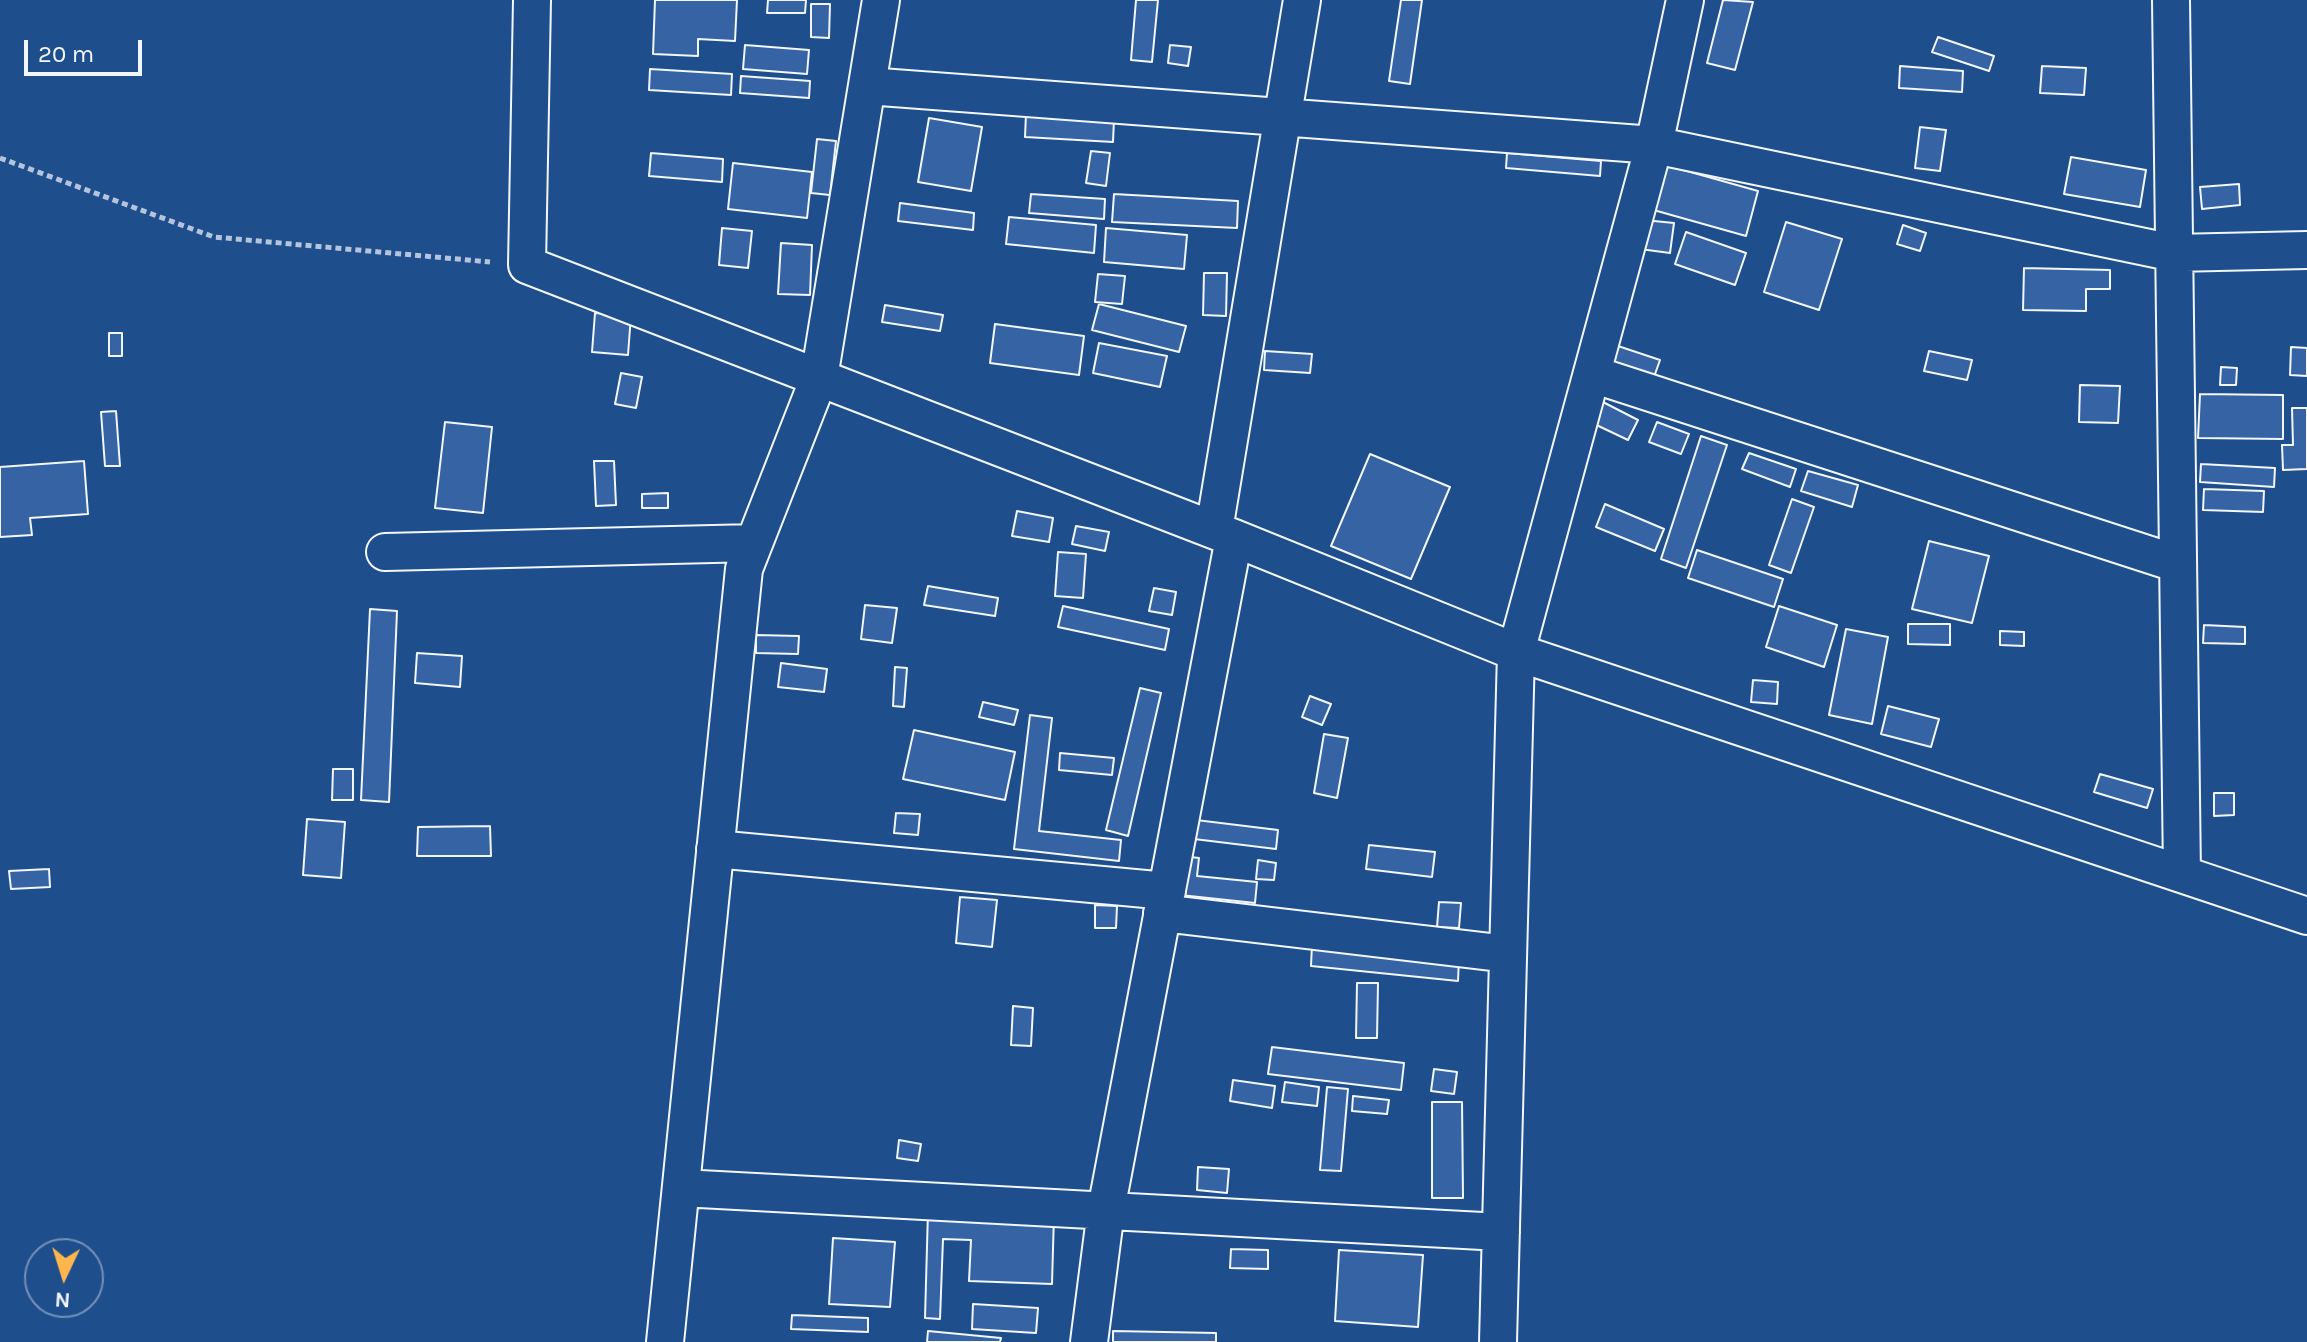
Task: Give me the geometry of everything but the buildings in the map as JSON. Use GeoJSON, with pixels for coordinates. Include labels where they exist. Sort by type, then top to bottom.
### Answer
{"type":"FeatureCollection","features":[{"type":"Feature","properties":{"kind":"street"},"geometry":{"type":"LineString","coordinates":[[532,0],[527,265],[1224,534],[1516,652],[2307,916]]}},
{"type":"Feature","properties":{"kind":"street"},"geometry":{"type":"LineString","coordinates":[[665,1342],[744,569],[819,378],[881,0]]}},
{"type":"Feature","properties":{"kind":"street"},"geometry":{"type":"LineString","coordinates":[[1089,1342],[1106,1210],[1165,902],[1224,534],[1282,117],[1302,0]]}},
{"type":"Feature","properties":{"kind":"street"},"geometry":{"type":"LineString","coordinates":[[1498,1342],[1516,652],[1654,145],[1685,0]]}},
{"type":"Feature","properties":{"kind":"street"},"geometry":{"type":"LineString","coordinates":[[2171,0],[2182,874]]}},
{"type":"Feature","properties":{"kind":"street"},"geometry":{"type":"LineString","coordinates":[[867,86],[1654,145],[2174,253],[2307,250]]}},
{"type":"Feature","properties":{"kind":"street"},"geometry":{"type":"LineString","coordinates":[[1592,374],[2178,564]]}},
{"type":"Feature","properties":{"kind":"street"},"geometry":{"type":"LineString","coordinates":[[385,552],[754,543]]}},
{"type":"Feature","properties":{"kind":"street"},"geometry":{"type":"LineString","coordinates":[[715,849],[1165,902],[1508,954]]}},
{"type":"Feature","properties":{"kind":"street"},"geometry":{"type":"LineString","coordinates":[[681,1188],[1501,1232]]}},
{"type":"Feature","properties":{"kind":"path"},"geometry":{"type":"LineString","coordinates":[[0,158],[214,237],[527,265]]}}]}
